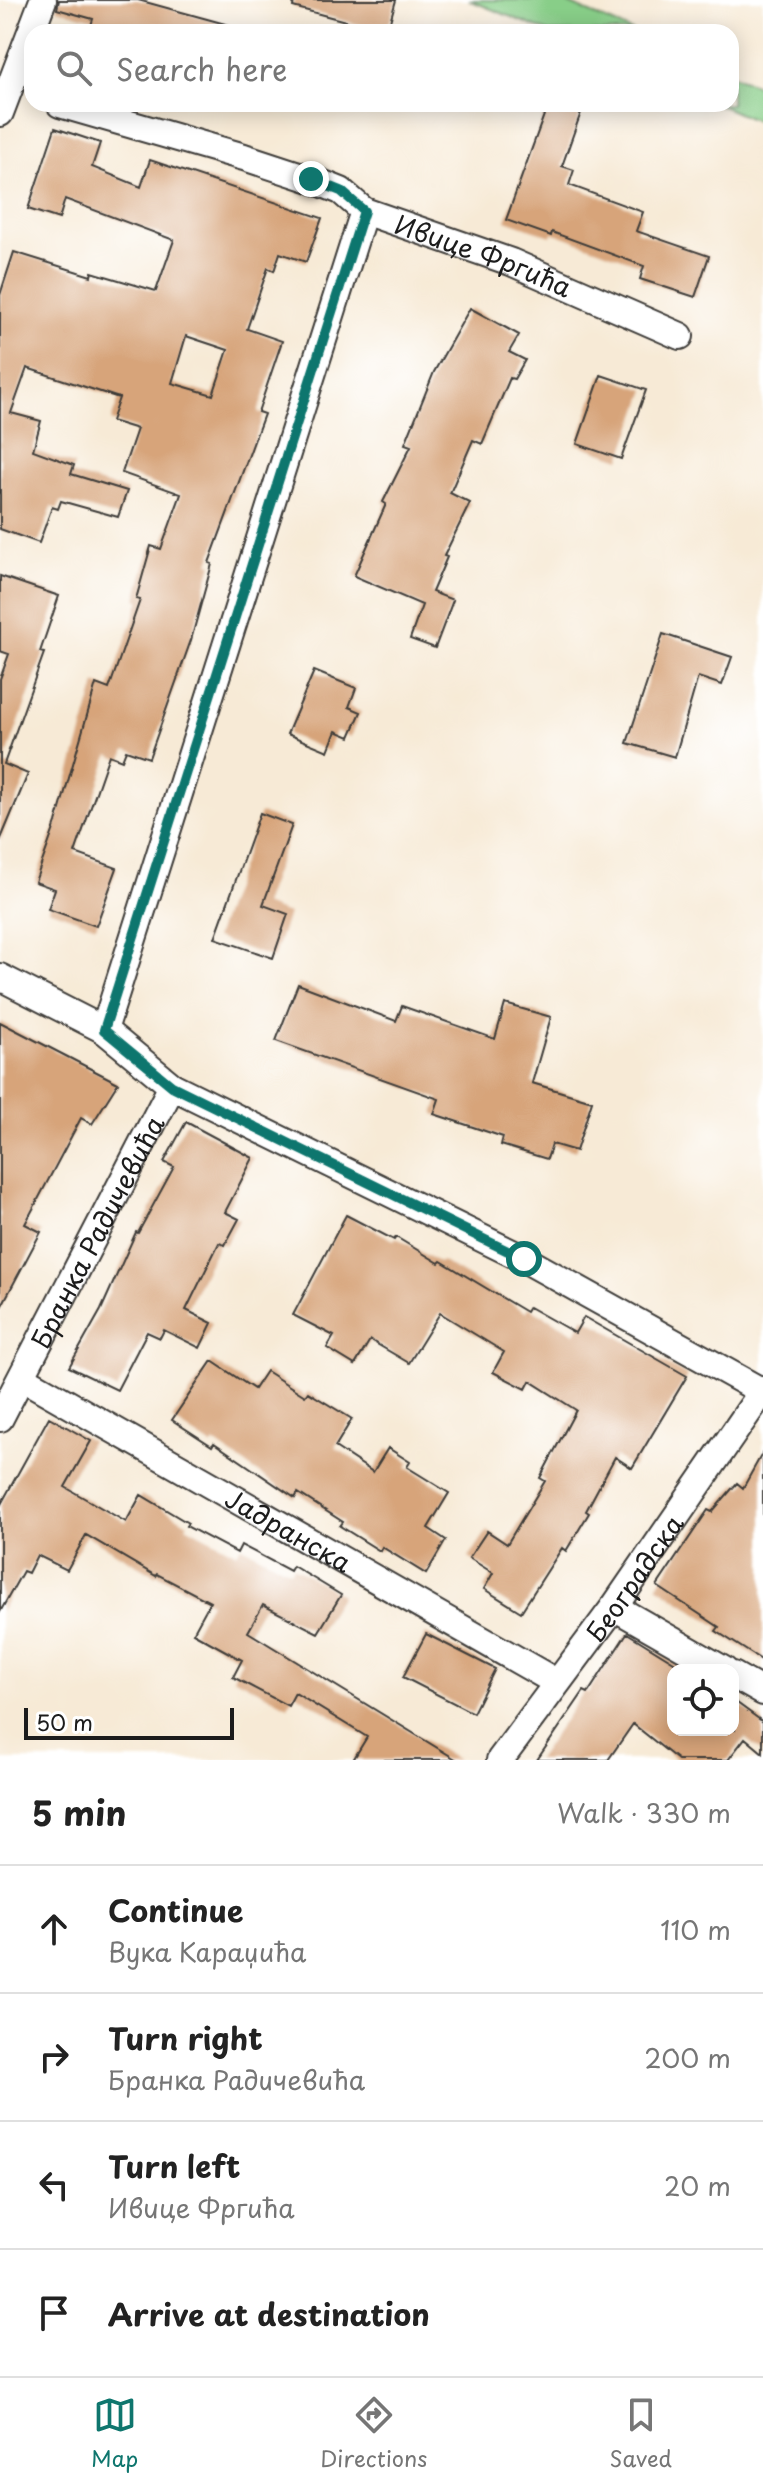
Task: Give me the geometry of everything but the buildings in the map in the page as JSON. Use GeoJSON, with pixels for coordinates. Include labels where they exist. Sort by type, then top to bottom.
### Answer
{"type":"FeatureCollection","features":[{"type":"Feature","properties":{"kind":"street"},"geometry":{"type":"LineString","coordinates":[[35,24],[43,0]]}},
{"type":"Feature","properties":{"kind":"street"},"geometry":{"type":"LineString","coordinates":[[10,96],[24,55]]}},
{"type":"Feature","properties":{"kind":"street","name":"Ивице Фргића"},"geometry":{"type":"LineString","coordinates":[[88,112],[311,179],[341,191],[364,211],[511,262],[680,336]]}},
{"type":"Feature","properties":{"kind":"street"},"geometry":{"type":"LineString","coordinates":[[104,1030],[364,211]]}},
{"type":"Feature","properties":{"kind":"street"},"geometry":{"type":"LineString","coordinates":[[0,977],[104,1030],[172,1086],[524,1259],[763,1392]]}},
{"type":"Feature","properties":{"kind":"street","name":"Бранка Радичевића"},"geometry":{"type":"LineString","coordinates":[[0,1418],[172,1086]]}},
{"type":"Feature","properties":{"kind":"street","name":"Јадранска"},"geometry":{"type":"LineString","coordinates":[[23,1378],[556,1682]]}},
{"type":"Feature","properties":{"kind":"street","name":"Београдска"},"geometry":{"type":"LineString","coordinates":[[500,1760],[614,1607],[763,1392]]}},
{"type":"Feature","properties":{"kind":"street"},"geometry":{"type":"LineString","coordinates":[[614,1607],[714,1664]]}},
{"type":"Feature","properties":{"kind":"street"},"geometry":{"type":"LineString","coordinates":[[739,1678],[763,1692]]}},
{"type":"Feature","properties":{"kind":"green space"},"geometry":{"type":"Polygon","coordinates":[[[469,0],[560,0],[616,24],[528,24],[469,0]]]}},
{"type":"Feature","properties":{"kind":"green space"},"geometry":{"type":"Polygon","coordinates":[[[739,78],[763,88],[763,124],[735,112],[739,112],[739,78]]]}},
{"type":"Feature","properties":{"kind":"route"},"geometry":{"type":"LineString","coordinates":[[311,179],[341,191],[364,211],[104,1030],[172,1086],[524,1259]]}}]}
